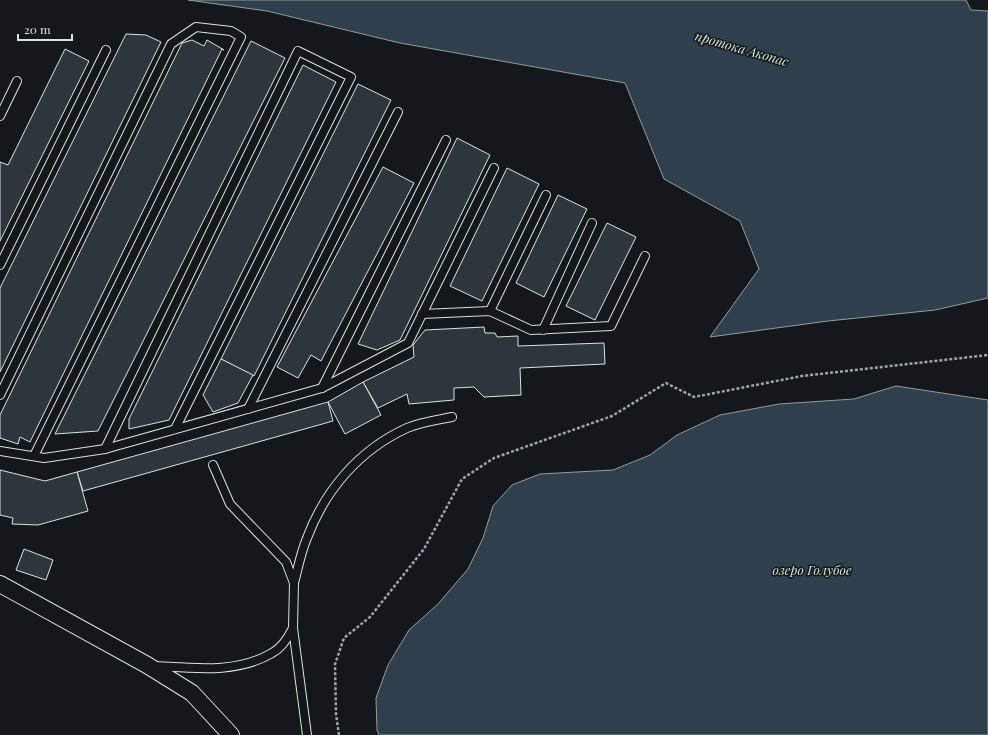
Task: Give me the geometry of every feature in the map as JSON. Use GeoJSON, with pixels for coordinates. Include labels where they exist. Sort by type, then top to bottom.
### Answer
{"type":"FeatureCollection","features":[{"type":"Feature","properties":{"kind":"street"},"geometry":{"type":"LineString","coordinates":[[0,584],[147,665],[192,693],[231,735]]}},
{"type":"Feature","properties":{"kind":"lane"},"geometry":{"type":"LineString","coordinates":[[0,395],[171,44],[196,28],[231,31],[241,37],[34,456]]}},
{"type":"Feature","properties":{"kind":"lane"},"geometry":{"type":"LineString","coordinates":[[0,265],[106,50]]}},
{"type":"Feature","properties":{"kind":"lane"},"geometry":{"type":"LineString","coordinates":[[105,449],[298,51],[351,78],[175,429]]}},
{"type":"Feature","properties":{"kind":"lane"},"geometry":{"type":"LineString","coordinates":[[0,116],[17,80]]}},
{"type":"Feature","properties":{"kind":"lane"},"geometry":{"type":"LineString","coordinates":[[248,409],[398,112]]}},
{"type":"Feature","properties":{"kind":"lane"},"geometry":{"type":"LineString","coordinates":[[322,388],[446,140]]}},
{"type":"Feature","properties":{"kind":"lane"},"geometry":{"type":"LineString","coordinates":[[0,451],[44,458],[105,449],[322,388],[408,343],[494,168]]}},
{"type":"Feature","properties":{"kind":"lane"},"geometry":{"type":"LineString","coordinates":[[490,311],[546,195]]}},
{"type":"Feature","properties":{"kind":"lane"},"geometry":{"type":"LineString","coordinates":[[542,330],[592,223]]}},
{"type":"Feature","properties":{"kind":"lane"},"geometry":{"type":"LineString","coordinates":[[422,314],[490,311],[531,330],[611,326],[646,256]]}},
{"type":"Feature","properties":{"kind":"lane"},"geometry":{"type":"LineString","coordinates":[[307,735],[294,628],[294,582],[307,538],[332,490],[355,462],[379,443],[409,428],[452,417]]}},
{"type":"Feature","properties":{"kind":"lane"},"geometry":{"type":"LineString","coordinates":[[213,465],[230,504],[286,562],[294,582]]}},
{"type":"Feature","properties":{"kind":"lane"},"geometry":{"type":"LineString","coordinates":[[147,665],[216,669],[251,662],[272,653],[285,642],[294,628]]}},
{"type":"Feature","properties":{"kind":"path"},"geometry":{"type":"LineString","coordinates":[[339,735],[336,714],[335,664],[344,638],[370,617],[424,548],[462,479],[494,458],[612,416],[666,384],[694,397],[802,376],[988,355]]}},
{"type":"Feature","properties":{"kind":"water","name":"протока Акопас"},"geometry":{"type":"Polygon","coordinates":[[[188,0],[966,0],[971,10],[988,11],[988,298],[935,310],[828,321],[710,337],[759,269],[740,221],[664,179],[625,83],[400,43],[267,11],[188,0]]]}},
{"type":"Feature","properties":{"kind":"water","name":"озеро Голубое"},"geometry":{"type":"Polygon","coordinates":[[[896,386],[988,400],[988,735],[379,735],[377,730],[376,698],[388,665],[409,630],[438,604],[468,569],[483,538],[493,506],[512,485],[540,474],[613,470],[650,455],[677,435],[720,415],[779,404],[854,399],[896,386]]]}},
{"type":"Feature","properties":{"kind":"building"},"geometry":{"type":"Polygon","coordinates":[[[126,34],[146,35],[161,42],[0,372],[0,288],[126,34]]]}},
{"type":"Feature","properties":{"kind":"building"},"geometry":{"type":"Polygon","coordinates":[[[192,40],[204,46],[207,40],[224,50],[222,49],[30,442],[20,437],[18,444],[0,438],[0,415],[182,43],[192,40]]]}},
{"type":"Feature","properties":{"kind":"building"},"geometry":{"type":"Polygon","coordinates":[[[251,41],[285,58],[98,431],[55,434],[251,41]]]}},
{"type":"Feature","properties":{"kind":"building"},"geometry":{"type":"Polygon","coordinates":[[[65,49],[89,61],[0,241],[0,162],[8,165],[65,49]]]}},
{"type":"Feature","properties":{"kind":"building"},"geometry":{"type":"Polygon","coordinates":[[[303,65],[336,82],[169,420],[129,429],[129,419],[303,65]]]}},
{"type":"Feature","properties":{"kind":"building"},"geometry":{"type":"Polygon","coordinates":[[[358,84],[391,100],[254,376],[221,359],[358,84]]]}},
{"type":"Feature","properties":{"kind":"building"},"geometry":{"type":"Polygon","coordinates":[[[457,138],[490,155],[400,340],[377,350],[358,344],[457,138]]]}},
{"type":"Feature","properties":{"kind":"building"},"geometry":{"type":"Polygon","coordinates":[[[383,167],[414,183],[321,361],[311,355],[298,378],[277,367],[383,167]]]}},
{"type":"Feature","properties":{"kind":"building"},"geometry":{"type":"Polygon","coordinates":[[[507,168],[539,184],[482,301],[450,286],[507,168]]]}},
{"type":"Feature","properties":{"kind":"building"},"geometry":{"type":"Polygon","coordinates":[[[558,195],[587,209],[544,297],[516,283],[558,195]]]}},
{"type":"Feature","properties":{"kind":"building"},"geometry":{"type":"Polygon","coordinates":[[[607,223],[636,237],[595,320],[566,306],[607,223]]]}},
{"type":"Feature","properties":{"kind":"building"},"geometry":{"type":"Polygon","coordinates":[[[484,327],[485,333],[495,333],[497,337],[518,336],[518,346],[604,343],[605,364],[520,368],[521,395],[484,397],[474,387],[454,388],[454,400],[409,404],[407,394],[378,408],[363,382],[414,357],[413,345],[425,330],[484,327]]]}},
{"type":"Feature","properties":{"kind":"building"},"geometry":{"type":"Polygon","coordinates":[[[221,359],[253,375],[238,403],[213,412],[203,395],[221,359]]]}},
{"type":"Feature","properties":{"kind":"building"},"geometry":{"type":"Polygon","coordinates":[[[363,382],[381,415],[345,434],[328,402],[363,382]]]}},
{"type":"Feature","properties":{"kind":"building"},"geometry":{"type":"Polygon","coordinates":[[[328,402],[333,421],[83,491],[77,472],[328,402]]]}},
{"type":"Feature","properties":{"kind":"building"},"geometry":{"type":"Polygon","coordinates":[[[0,470],[45,481],[77,472],[88,511],[38,525],[12,524],[13,518],[0,515],[0,470]]]}},
{"type":"Feature","properties":{"kind":"building"},"geometry":{"type":"Polygon","coordinates":[[[24,549],[53,560],[46,580],[16,570],[24,549]]]}}]}
